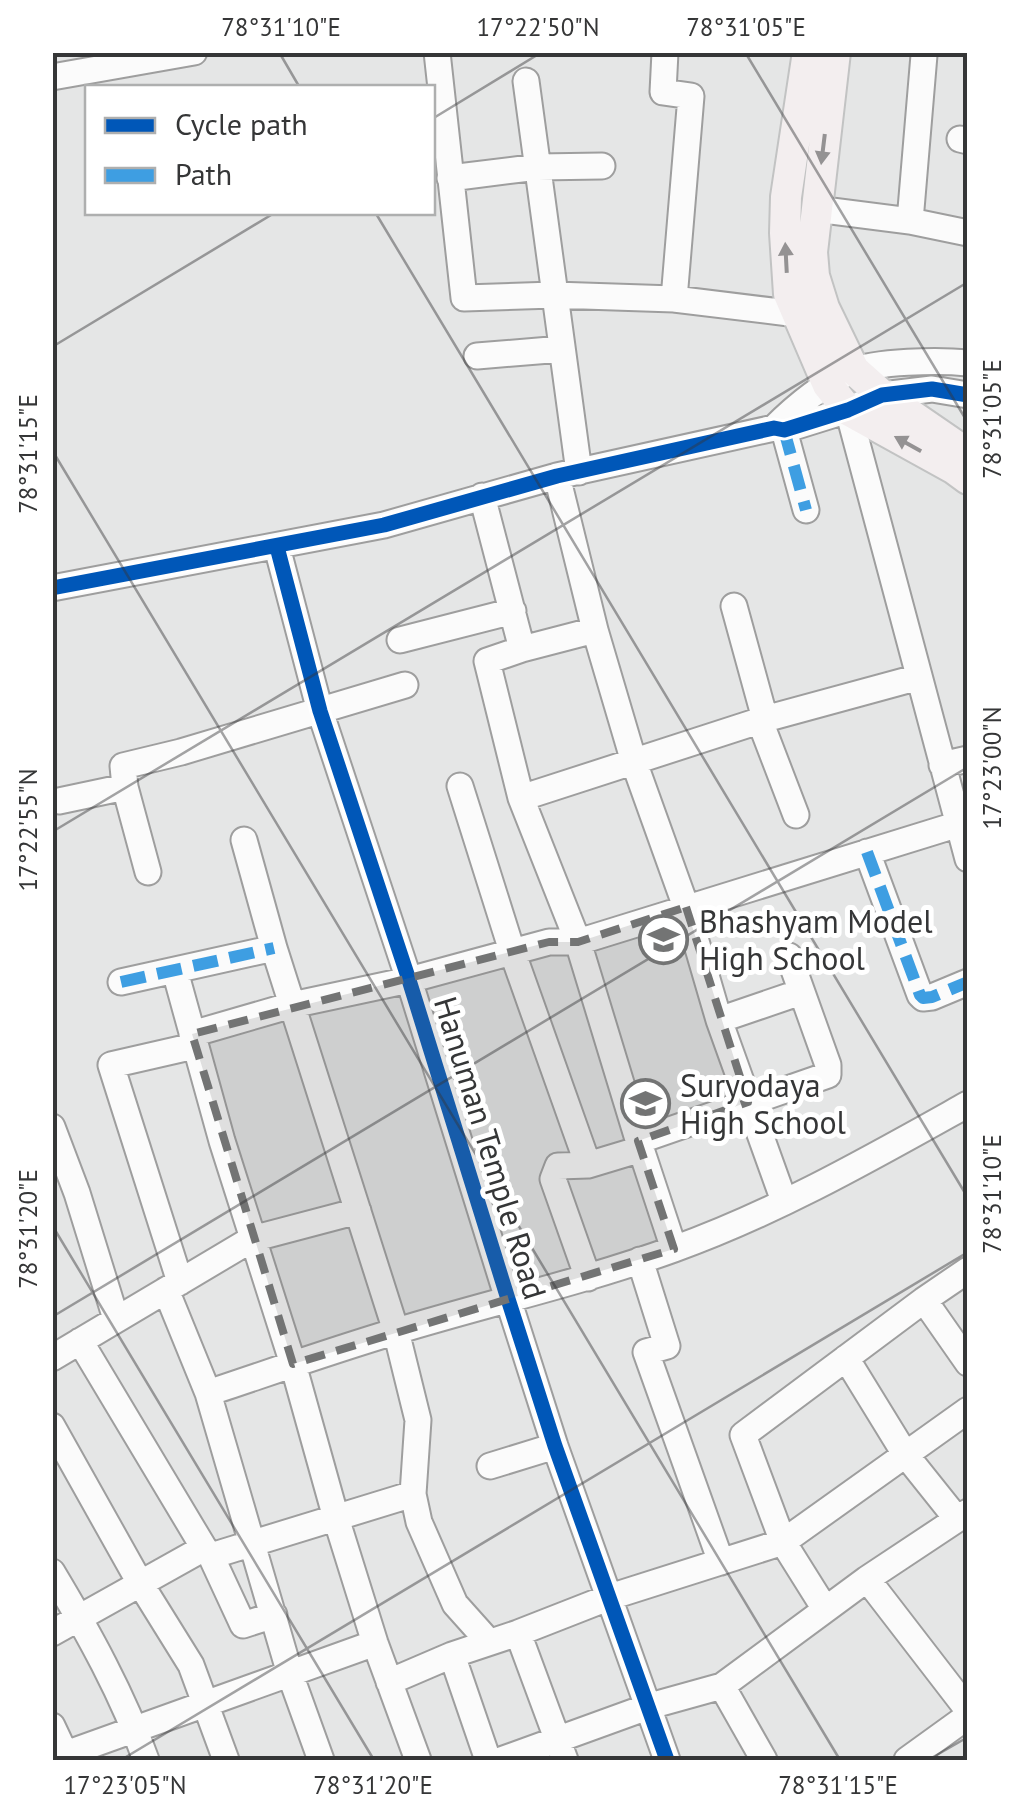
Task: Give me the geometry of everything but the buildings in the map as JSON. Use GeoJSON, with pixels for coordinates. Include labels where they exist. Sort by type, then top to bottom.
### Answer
{"type":"FeatureCollection","features":[{"type":"Feature","properties":{"kind":"main road"},"geometry":{"type":"LineString","coordinates":[[808,52],[786,197],[786,276],[797,314],[841,378],[882,395],[968,454]]}},
{"type":"Feature","properties":{"kind":"main road"},"geometry":{"type":"LineString","coordinates":[[836,52],[812,252],[814,276],[848,410],[968,479]]}},
{"type":"Feature","properties":{"kind":"street"},"geometry":{"type":"LineString","coordinates":[[52,77],[194,52]]}},
{"type":"Feature","properties":{"kind":"street"},"geometry":{"type":"LineString","coordinates":[[438,52],[464,298],[674,299],[797,314]]}},
{"type":"Feature","properties":{"kind":"street"},"geometry":{"type":"LineString","coordinates":[[665,52],[663,92],[691,96],[674,299]]}},
{"type":"Feature","properties":{"kind":"street"},"geometry":{"type":"LineString","coordinates":[[910,221],[924,56]]}},
{"type":"Feature","properties":{"kind":"street"},"geometry":{"type":"LineString","coordinates":[[526,81],[562,349],[568,474],[595,630],[719,1020],[784,1201]]}},
{"type":"Feature","properties":{"kind":"street"},"geometry":{"type":"LineString","coordinates":[[450,178],[538,167],[602,166]]}},
{"type":"Feature","properties":{"kind":"street"},"geometry":{"type":"LineString","coordinates":[[816,209],[968,233]]}},
{"type":"Feature","properties":{"kind":"street"},"geometry":{"type":"LineString","coordinates":[[477,356],[562,349]]}},
{"type":"Feature","properties":{"kind":"street"},"geometry":{"type":"LineString","coordinates":[[806,510],[779,429],[788,414],[841,378],[912,362],[968,364]]}},
{"type":"Feature","properties":{"kind":"street"},"geometry":{"type":"LineString","coordinates":[[52,588],[384,525],[568,474],[779,429],[848,410],[882,395],[932,389],[968,395]]}},
{"type":"Feature","properties":{"kind":"street"},"geometry":{"type":"LineString","coordinates":[[848,410],[919,677],[955,762],[959,824],[968,859]]}},
{"type":"Feature","properties":{"kind":"street"},"geometry":{"type":"LineString","coordinates":[[482,496],[522,649]]}},
{"type":"Feature","properties":{"kind":"street","name":"Hanuman Temple Road"},"geometry":{"type":"LineString","coordinates":[[277,546],[320,711],[508,1299],[668,1760]]}},
{"type":"Feature","properties":{"kind":"street"},"geometry":{"type":"LineString","coordinates":[[734,606],[762,720],[796,815]]}},
{"type":"Feature","properties":{"kind":"street"},"geometry":{"type":"LineString","coordinates":[[400,640],[513,611]]}},
{"type":"Feature","properties":{"kind":"street"},"geometry":{"type":"LineString","coordinates":[[595,630],[487,661],[521,798],[578,942],[674,1250]]}},
{"type":"Feature","properties":{"kind":"street"},"geometry":{"type":"LineString","coordinates":[[521,798],[762,720],[919,677]]}},
{"type":"Feature","properties":{"kind":"street"},"geometry":{"type":"LineString","coordinates":[[148,872],[123,766],[404,685]]}},
{"type":"Feature","properties":{"kind":"street"},"geometry":{"type":"LineString","coordinates":[[460,786],[512,951],[588,1165]]}},
{"type":"Feature","properties":{"kind":"street"},"geometry":{"type":"LineString","coordinates":[[60,801],[125,787]]}},
{"type":"Feature","properties":{"kind":"street"},"geometry":{"type":"LineString","coordinates":[[315,1759],[111,1065],[292,1005],[408,980],[549,942],[578,942],[959,824]]}},
{"type":"Feature","properties":{"kind":"street"},"geometry":{"type":"LineString","coordinates":[[244,840],[274,948],[396,1331],[418,1420],[419,1522],[455,1604],[490,1642]]}},
{"type":"Feature","properties":{"kind":"street"},"geometry":{"type":"LineString","coordinates":[[866,852],[920,995],[932,998],[968,982]]}},
{"type":"Feature","properties":{"kind":"street"},"geometry":{"type":"LineString","coordinates":[[121,982],[274,948]]}},
{"type":"Feature","properties":{"kind":"street"},"geometry":{"type":"LineString","coordinates":[[588,1278],[552,1179],[558,1166],[588,1165],[828,1075],[789,956]]}},
{"type":"Feature","properties":{"kind":"street"},"geometry":{"type":"LineString","coordinates":[[175,971],[252,1239],[294,1364],[336,1518],[375,1643],[418,1760]]}},
{"type":"Feature","properties":{"kind":"street"},"geometry":{"type":"LineString","coordinates":[[719,1020],[802,992]]}},
{"type":"Feature","properties":{"kind":"street"},"geometry":{"type":"LineString","coordinates":[[208,1392],[396,1331],[674,1250],[740,1223],[968,1104]]}},
{"type":"Feature","properties":{"kind":"street"},"geometry":{"type":"LineString","coordinates":[[52,1127],[64,1198],[116,1319]]}},
{"type":"Feature","properties":{"kind":"street"},"geometry":{"type":"LineString","coordinates":[[54,1352],[80,1341],[252,1239],[358,1211]]}},
{"type":"Feature","properties":{"kind":"street"},"geometry":{"type":"LineString","coordinates":[[640,1260],[666,1346],[646,1352],[720,1562]]}},
{"type":"Feature","properties":{"kind":"street"},"geometry":{"type":"LineString","coordinates":[[825,1609],[783,1542],[743,1436],[968,1270]]}},
{"type":"Feature","properties":{"kind":"street"},"geometry":{"type":"LineString","coordinates":[[924,1300],[968,1363]]}},
{"type":"Feature","properties":{"kind":"street"},"geometry":{"type":"LineString","coordinates":[[80,1341],[208,1552],[244,1625],[274,1615]]}},
{"type":"Feature","properties":{"kind":"street"},"geometry":{"type":"LineString","coordinates":[[501,1760],[562,1750],[650,1706],[722,1686],[867,1579],[962,1515],[905,1454],[846,1358]]}},
{"type":"Feature","properties":{"kind":"street"},"geometry":{"type":"LineString","coordinates":[[389,1682],[610,1596],[783,1542],[968,1410]]}},
{"type":"Feature","properties":{"kind":"street"},"geometry":{"type":"LineString","coordinates":[[52,1426],[191,1665],[226,1760]]}},
{"type":"Feature","properties":{"kind":"street"},"geometry":{"type":"LineString","coordinates":[[490,1466],[556,1446]]}},
{"type":"Feature","properties":{"kind":"street"},"geometry":{"type":"LineString","coordinates":[[52,1633],[140,1583],[208,1552],[336,1518],[421,1478]]}},
{"type":"Feature","properties":{"kind":"street"},"geometry":{"type":"LineString","coordinates":[[52,1572],[80,1618],[146,1760]]}},
{"type":"Feature","properties":{"kind":"street"},"geometry":{"type":"LineString","coordinates":[[867,1579],[968,1713],[907,1760]]}},
{"type":"Feature","properties":{"kind":"street"},"geometry":{"type":"LineString","coordinates":[[518,1633],[562,1750]]}},
{"type":"Feature","properties":{"kind":"street"},"geometry":{"type":"LineString","coordinates":[[52,1726],[62,1758],[375,1643]]}},
{"type":"Feature","properties":{"kind":"street"},"geometry":{"type":"LineString","coordinates":[[452,1655],[488,1760]]}},
{"type":"Feature","properties":{"kind":"street"},"geometry":{"type":"LineString","coordinates":[[722,1686],[764,1760]]}},
{"type":"Feature","properties":{"kind":"highlighted area"},"geometry":{"type":"Polygon","coordinates":[[[686,907],[748,1102],[638,1141],[674,1249],[293,1364],[192,1034],[549,942],[578,942],[686,907]]]}},
{"type":"Feature","properties":{"kind":"marked path"},"geometry":{"type":"LineString","coordinates":[[784,430],[806,510]]}},
{"type":"Feature","properties":{"kind":"marked path"},"geometry":{"type":"LineString","coordinates":[[867,852],[920,995],[932,997],[968,982]]}},
{"type":"Feature","properties":{"kind":"marked path"},"geometry":{"type":"LineString","coordinates":[[121,982],[274,948]]}},
{"type":"Feature","properties":{"kind":"cycle path"},"geometry":{"type":"LineString","coordinates":[[52,588],[384,525],[557,476],[774,428],[784,430],[882,395],[932,389],[968,395]]}},
{"type":"Feature","properties":{"kind":"cycle path"},"geometry":{"type":"LineString","coordinates":[[277,547],[320,711],[555,1446],[667,1760]]}},
{"type":"Feature","properties":{"kind":"place","name":"Bhashyam Model High School"},"geometry":{"type":"Point","coordinates":[664,940]}},
{"type":"Feature","properties":{"kind":"place","name":"Suryodaya High School"},"geometry":{"type":"Point","coordinates":[645,1104]}}]}
